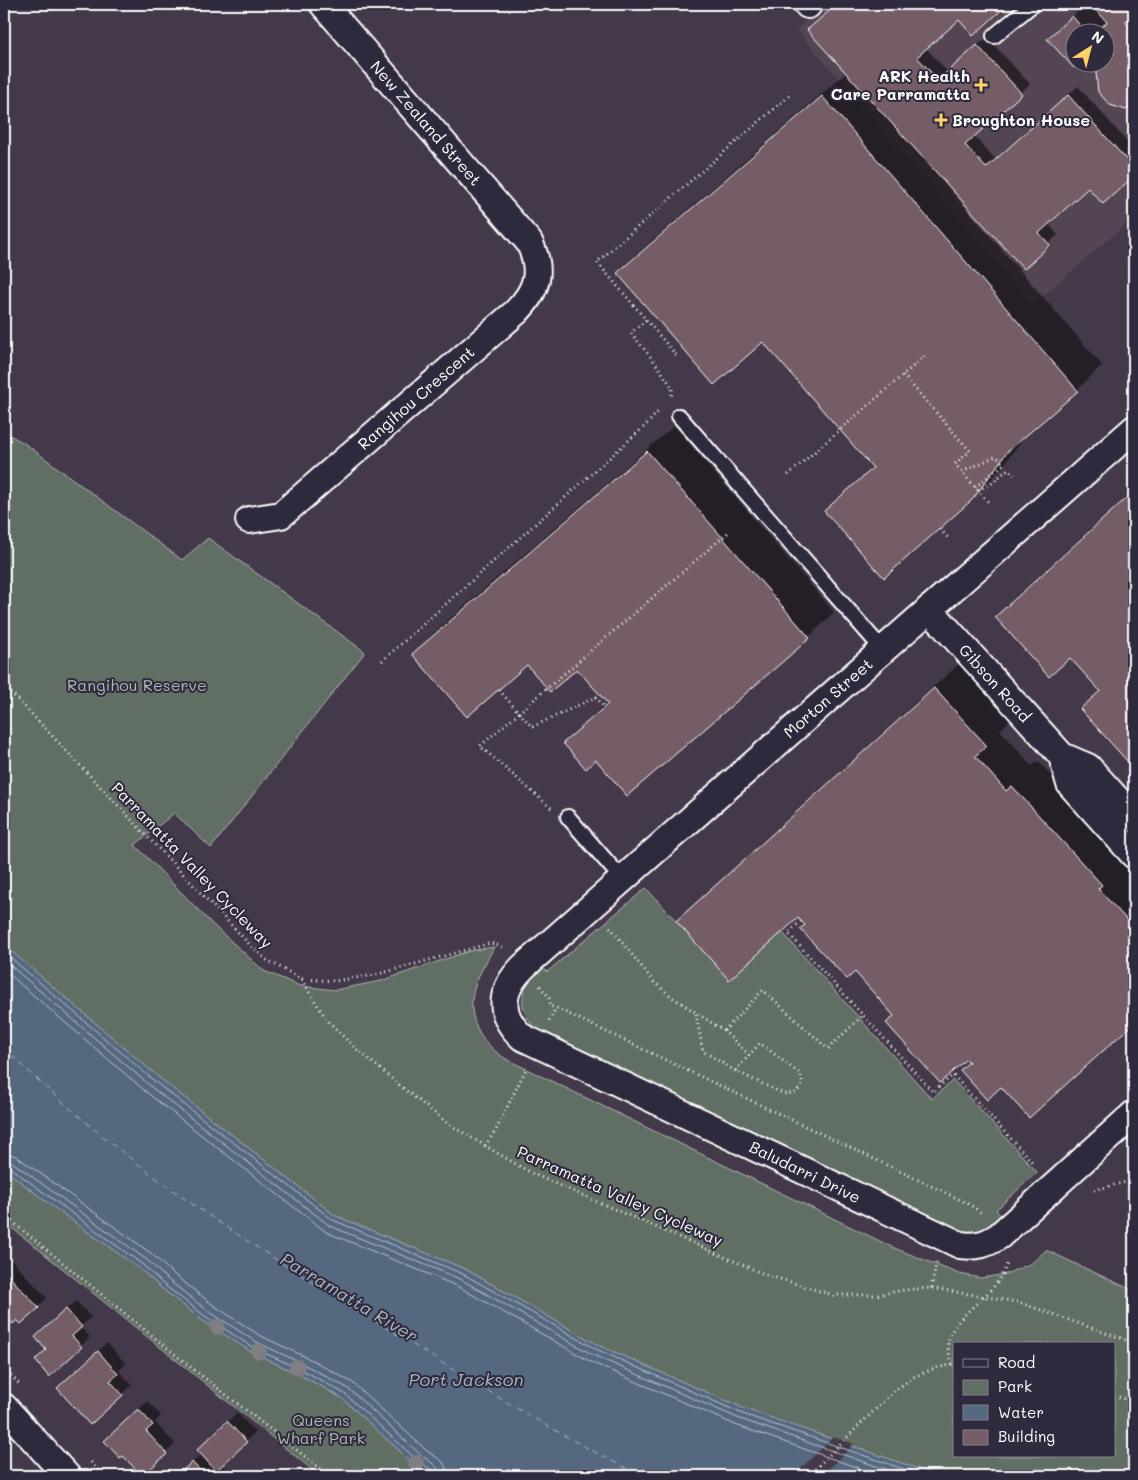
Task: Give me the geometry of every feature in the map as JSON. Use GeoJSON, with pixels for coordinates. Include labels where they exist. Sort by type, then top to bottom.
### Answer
{"type":"FeatureCollection","features":[{"type":"Feature","properties":{"kind":"street","name":"New Zealand Street"},"geometry":{"type":"LineString","coordinates":[[323,4],[530,242]]}},
{"type":"Feature","properties":{"kind":"street","name":"Rangihou Crescent"},"geometry":{"type":"LineString","coordinates":[[249,520],[280,515],[524,304],[535,286],[537,275],[537,263],[530,242]]}},
{"type":"Feature","properties":{"kind":"street","name":"Morton Street"},"geometry":{"type":"LineString","coordinates":[[529,974],[622,879],[1134,429]]}},
{"type":"Feature","properties":{"kind":"street","name":"Gibson Road"},"geometry":{"type":"LineString","coordinates":[[929,609],[1062,756],[1088,767],[1134,818]]}},
{"type":"Feature","properties":{"kind":"street","name":"Gibson Road"},"geometry":{"type":"LineString","coordinates":[[1062,756],[1070,784],[1134,855]]}},
{"type":"Feature","properties":{"kind":"street","name":"Baludarri Drive"},"geometry":{"type":"LineString","coordinates":[[529,974],[512,978],[504,998],[507,1019],[512,1028],[522,1037],[960,1245],[975,1247],[988,1244],[999,1236],[1134,1114]]}},
{"type":"Feature","properties":{"kind":"street"},"geometry":{"type":"LineString","coordinates":[[4,1406],[67,1476]]}},
{"type":"Feature","properties":{"kind":"lane"},"geometry":{"type":"LineString","coordinates":[[994,36],[1033,4]]}},
{"type":"Feature","properties":{"kind":"lane"},"geometry":{"type":"LineString","coordinates":[[680,416],[883,650]]}},
{"type":"Feature","properties":{"kind":"lane"},"geometry":{"type":"LineString","coordinates":[[562,815],[622,879]]}},
{"type":"Feature","properties":{"kind":"path"},"geometry":{"type":"LineString","coordinates":[[676,355],[597,262],[790,96]]}},
{"type":"Feature","properties":{"kind":"path"},"geometry":{"type":"LineString","coordinates":[[646,320],[631,333],[672,387],[672,394],[667,403]]}},
{"type":"Feature","properties":{"kind":"path"},"geometry":{"type":"LineString","coordinates":[[788,476],[925,356]]}},
{"type":"Feature","properties":{"kind":"path"},"geometry":{"type":"LineString","coordinates":[[903,375],[970,451],[955,464],[989,504]]}},
{"type":"Feature","properties":{"kind":"path"},"geometry":{"type":"LineString","coordinates":[[382,661],[645,426],[661,409]]}},
{"type":"Feature","properties":{"kind":"path"},"geometry":{"type":"LineString","coordinates":[[962,472],[996,456],[1004,464],[975,487]]}},
{"type":"Feature","properties":{"kind":"path"},"geometry":{"type":"LineString","coordinates":[[978,490],[992,483],[1008,469],[1014,475]]}},
{"type":"Feature","properties":{"kind":"path"},"geometry":{"type":"LineString","coordinates":[[940,529],[949,539]]}},
{"type":"Feature","properties":{"kind":"path"},"geometry":{"type":"LineString","coordinates":[[562,815],[480,746],[730,531]]}},
{"type":"Feature","properties":{"kind":"path","name":"Parramatta Valley Cycleway"},"geometry":{"type":"LineString","coordinates":[[4,685],[251,946],[267,960],[302,979],[327,1020],[354,1047],[450,1125],[533,1174],[764,1274],[833,1295],[877,1295],[931,1288],[1018,1302],[1134,1343]]}},
{"type":"Feature","properties":{"kind":"path"},"geometry":{"type":"LineString","coordinates":[[499,690],[532,727],[596,698],[604,707]]}},
{"type":"Feature","properties":{"kind":"path"},"geometry":{"type":"LineString","coordinates":[[801,921],[788,933],[933,1092],[953,1074],[1033,1163]]}},
{"type":"Feature","properties":{"kind":"path"},"geometry":{"type":"LineString","coordinates":[[610,927],[654,982],[672,997],[724,1032],[749,1055]]}},
{"type":"Feature","properties":{"kind":"path"},"geometry":{"type":"LineString","coordinates":[[302,979],[345,980],[374,975],[491,943],[504,947]]}},
{"type":"Feature","properties":{"kind":"path"},"geometry":{"type":"LineString","coordinates":[[529,974],[549,997],[550,1006],[969,1204],[988,1217]]}},
{"type":"Feature","properties":{"kind":"path"},"geometry":{"type":"LineString","coordinates":[[724,1032],[763,990],[828,1048],[862,1015]]}},
{"type":"Feature","properties":{"kind":"path"},"geometry":{"type":"LineString","coordinates":[[696,1014],[704,1051],[735,1071],[784,1094],[796,1093],[803,1084],[800,1074],[760,1042],[735,1071]]}},
{"type":"Feature","properties":{"kind":"path"},"geometry":{"type":"LineString","coordinates":[[1130,1027],[1134,1032]]}},
{"type":"Feature","properties":{"kind":"path"},"geometry":{"type":"LineString","coordinates":[[485,1146],[496,1130],[528,1065]]}},
{"type":"Feature","properties":{"kind":"path"},"geometry":{"type":"LineString","coordinates":[[1094,1190],[1134,1180]]}},
{"type":"Feature","properties":{"kind":"path"},"geometry":{"type":"LineString","coordinates":[[4,1215],[193,1369],[330,1476]]}},
{"type":"Feature","properties":{"kind":"path"},"geometry":{"type":"LineString","coordinates":[[931,1288],[938,1260]]}},
{"type":"Feature","properties":{"kind":"path"},"geometry":{"type":"LineString","coordinates":[[808,1476],[894,1390],[914,1377],[953,1364],[948,1346],[949,1336],[954,1328],[1000,1279],[1007,1264]]}},
{"type":"Feature","properties":{"kind":"path"},"geometry":{"type":"LineString","coordinates":[[1116,1396],[1134,1401]]}},
{"type":"Feature","properties":{"kind":"shaded area"},"geometry":{"type":"Polygon","coordinates":[[[824,4],[1134,4],[1134,217],[1033,305],[796,29],[824,4]]]}},
{"type":"Feature","properties":{"kind":"green space","name":"Rangihou Reserve"},"geometry":{"type":"Polygon","coordinates":[[[4,432],[24,443],[182,560],[208,538],[365,652],[211,848],[174,813],[135,845],[213,925],[264,971],[300,986],[335,990],[381,981],[469,951],[494,947],[477,981],[472,997],[472,1008],[477,1028],[482,1037],[506,1059],[892,1247],[959,1274],[981,1278],[1006,1274],[1032,1263],[1046,1250],[1134,1291],[1134,1476],[939,1476],[745,1409],[600,1346],[465,1269],[336,1216],[163,1081],[4,945],[4,432]]]}},
{"type":"Feature","properties":{"kind":"green space"},"geometry":{"type":"Polygon","coordinates":[[[646,888],[729,979],[782,932],[932,1099],[953,1080],[1037,1172],[996,1210],[1001,1216],[977,1231],[959,1231],[536,1029],[529,1021],[523,1004],[523,996],[529,981],[542,966],[547,972],[646,888]]]}},
{"type":"Feature","properties":{"kind":"green space","name":"Queens Wharf Park"},"geometry":{"type":"Polygon","coordinates":[[[4,1169],[140,1269],[202,1320],[250,1351],[342,1398],[415,1465],[432,1476],[320,1476],[11,1227],[4,1235],[4,1169]]]}},
{"type":"Feature","properties":{"kind":"water","name":"Port Jackson"},"geometry":{"type":"Polygon","coordinates":[[[4,945],[163,1081],[336,1216],[465,1269],[600,1346],[745,1409],[939,1476],[432,1476],[415,1465],[342,1398],[250,1351],[202,1320],[140,1269],[4,1169],[4,945]]]}},
{"type":"Feature","properties":{"kind":"pier"},"geometry":{"type":"Polygon","coordinates":[[[833,1437],[854,1444],[822,1476],[793,1476],[833,1437]]]}},
{"type":"Feature","properties":{"kind":"building","name":"Broughton House"},"geometry":{"type":"Polygon","coordinates":[[[837,4],[1008,4],[973,36],[959,20],[917,57],[938,80],[977,45],[1022,94],[965,145],[986,168],[1068,95],[1134,168],[1134,176],[1103,204],[1088,188],[1039,233],[1050,245],[1024,269],[807,30],[837,4]]]}},
{"type":"Feature","properties":{"kind":"building"},"geometry":{"type":"Polygon","coordinates":[[[1090,4],[1134,4],[1134,13],[1125,22],[1134,31],[1134,109],[1132,105],[1126,110],[1110,105],[1098,92],[1096,73],[1116,72],[1116,22],[1107,22],[1090,4]]]}},
{"type":"Feature","properties":{"kind":"building"},"geometry":{"type":"Polygon","coordinates":[[[1072,16],[1077,22],[1066,22],[1066,59],[1047,39],[1072,16]]]}},
{"type":"Feature","properties":{"kind":"building"},"geometry":{"type":"Polygon","coordinates":[[[822,96],[1078,391],[1007,452],[973,499],[884,578],[824,511],[873,468],[763,342],[714,385],[617,273],[822,96]]]}},
{"type":"Feature","properties":{"kind":"building"},"geometry":{"type":"Polygon","coordinates":[[[647,451],[810,638],[627,796],[596,760],[586,769],[563,743],[608,704],[577,669],[550,692],[527,665],[467,717],[412,654],[647,451]]]}},
{"type":"Feature","properties":{"kind":"building"},"geometry":{"type":"Polygon","coordinates":[[[1134,491],[1134,758],[1129,763],[1080,709],[1100,691],[1070,658],[1049,677],[995,617],[1134,491]]]}},
{"type":"Feature","properties":{"kind":"building"},"geometry":{"type":"Polygon","coordinates":[[[934,688],[987,746],[975,756],[1006,791],[1012,786],[1102,885],[1098,889],[1128,921],[1134,915],[1134,1023],[1029,1118],[1001,1087],[987,1100],[960,1070],[969,1062],[966,1059],[940,1083],[886,1023],[894,1016],[855,972],[847,979],[800,929],[805,925],[798,918],[729,980],[676,921],[934,688]]]}},
{"type":"Feature","properties":{"kind":"building"},"geometry":{"type":"Polygon","coordinates":[[[4,1271],[39,1308],[21,1324],[17,1320],[13,1324],[4,1313],[4,1271]]]}},
{"type":"Feature","properties":{"kind":"building"},"geometry":{"type":"Polygon","coordinates":[[[66,1309],[82,1327],[72,1336],[82,1347],[49,1377],[35,1360],[46,1350],[35,1337],[66,1309]]]}},
{"type":"Feature","properties":{"kind":"building"},"geometry":{"type":"Polygon","coordinates":[[[98,1351],[118,1374],[110,1381],[123,1395],[90,1425],[57,1388],[98,1351]]]}},
{"type":"Feature","properties":{"kind":"building"},"geometry":{"type":"Polygon","coordinates":[[[138,1409],[153,1425],[146,1431],[167,1454],[142,1476],[123,1456],[120,1458],[104,1441],[138,1409]]]}},
{"type":"Feature","properties":{"kind":"building"},"geometry":{"type":"Polygon","coordinates":[[[227,1421],[247,1442],[216,1471],[197,1450],[227,1421]]]}},
{"type":"Feature","properties":{"kind":"building"},"geometry":{"type":"Polygon","coordinates":[[[192,1462],[205,1476],[176,1476],[192,1462]]]}},
{"type":"Feature","properties":{"kind":"ferry route"},"geometry":{"type":"LineString","coordinates":[[4,1048],[75,1113],[124,1153],[224,1226],[295,1272],[515,1407],[578,1443],[642,1476]]}},
{"type":"Feature","properties":{"kind":"place","name":"ARK Health Care Parramatta"},"geometry":{"type":"Point","coordinates":[981,85]}},
{"type":"Feature","properties":{"kind":"place","name":"Broughton House"},"geometry":{"type":"Point","coordinates":[941,120]}},
{"type":"Feature","properties":{"kind":"water label","name":"Parramatta River"},"geometry":{"type":"Point","coordinates":[349,1298]}}]}
